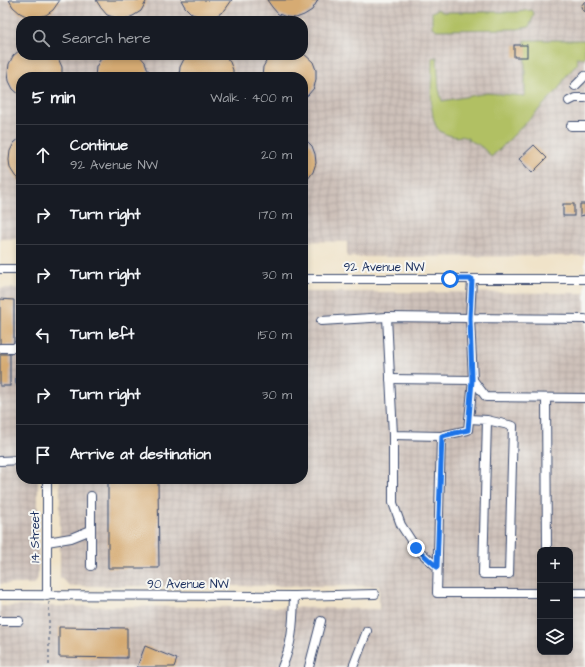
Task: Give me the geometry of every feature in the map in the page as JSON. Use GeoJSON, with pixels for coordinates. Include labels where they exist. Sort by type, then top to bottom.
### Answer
{"type":"FeatureCollection","features":[{"type":"Feature","properties":{"kind":"street"},"geometry":{"type":"LineString","coordinates":[[574,86],[585,76]]}},
{"type":"Feature","properties":{"kind":"street"},"geometry":{"type":"LineString","coordinates":[[569,101],[575,98],[585,98]]}},
{"type":"Feature","properties":{"kind":"street"},"geometry":{"type":"LineString","coordinates":[[571,126],[585,126]]}},
{"type":"Feature","properties":{"kind":"street"},"geometry":{"type":"LineString","coordinates":[[0,270],[16,270]]}},
{"type":"Feature","properties":{"kind":"street","name":"92 Avenue NW"},"geometry":{"type":"LineString","coordinates":[[308,279],[585,279]]}},
{"type":"Feature","properties":{"kind":"street"},"geometry":{"type":"LineString","coordinates":[[393,435],[442,436],[468,430],[472,380],[470,318],[472,279]]}},
{"type":"Feature","properties":{"kind":"street"},"geometry":{"type":"LineString","coordinates":[[387,317],[393,435],[393,503],[401,525],[416,548],[437,567]]}},
{"type":"Feature","properties":{"kind":"street"},"geometry":{"type":"LineString","coordinates":[[321,321],[387,317],[585,320]]}},
{"type":"Feature","properties":{"kind":"street"},"geometry":{"type":"LineString","coordinates":[[0,348],[14,348],[16,347]]}},
{"type":"Feature","properties":{"kind":"street"},"geometry":{"type":"LineString","coordinates":[[390,379],[472,380],[486,397],[585,398]]}},
{"type":"Feature","properties":{"kind":"street"},"geometry":{"type":"LineString","coordinates":[[546,398],[547,547]]}},
{"type":"Feature","properties":{"kind":"street"},"geometry":{"type":"LineString","coordinates":[[469,419],[487,420],[513,426],[509,574],[483,574],[487,420]]}},
{"type":"Feature","properties":{"kind":"street"},"geometry":{"type":"LineString","coordinates":[[442,436],[437,593],[537,593]]}},
{"type":"Feature","properties":{"kind":"street"},"geometry":{"type":"LineString","coordinates":[[0,461],[16,460]]}},
{"type":"Feature","properties":{"kind":"street","name":"14 Street"},"geometry":{"type":"LineString","coordinates":[[47,484],[46,542],[48,596]]}},
{"type":"Feature","properties":{"kind":"street"},"geometry":{"type":"LineString","coordinates":[[91,496],[91,566]]}},
{"type":"Feature","properties":{"kind":"street"},"geometry":{"type":"LineString","coordinates":[[46,542],[71,538],[91,530]]}},
{"type":"Feature","properties":{"kind":"street"},"geometry":{"type":"LineString","coordinates":[[573,593],[585,594]]}},
{"type":"Feature","properties":{"kind":"street","name":"90 Avenue NW"},"geometry":{"type":"LineString","coordinates":[[0,595],[294,596],[375,594]]}},
{"type":"Feature","properties":{"kind":"street"},"geometry":{"type":"LineString","coordinates":[[282,667],[288,653],[292,636],[294,596]]}},
{"type":"Feature","properties":{"kind":"street"},"geometry":{"type":"LineString","coordinates":[[0,621],[19,621]]}},
{"type":"Feature","properties":{"kind":"street"},"geometry":{"type":"LineString","coordinates":[[309,667],[321,621]]}},
{"type":"Feature","properties":{"kind":"street"},"geometry":{"type":"LineString","coordinates":[[353,667],[367,631]]}},
{"type":"Feature","properties":{"kind":"path"},"geometry":{"type":"LineString","coordinates":[[48,596],[49,667]]}},
{"type":"Feature","properties":{"kind":"shaded area"},"geometry":{"type":"Polygon","coordinates":[[[0,0],[585,0],[585,256],[347,257],[347,242],[308,241],[308,72],[16,72],[16,239],[0,239],[0,0]]]}},
{"type":"Feature","properties":{"kind":"shaded area"},"geometry":{"type":"Polygon","coordinates":[[[0,288],[16,288],[16,484],[38,484],[38,577],[36,582],[33,584],[0,584],[0,288]]]}},
{"type":"Feature","properties":{"kind":"shaded area"},"geometry":{"type":"Polygon","coordinates":[[[308,292],[585,293],[585,667],[0,667],[0,606],[379,609],[379,586],[70,586],[60,577],[60,484],[308,484],[308,292]]]}},
{"type":"Feature","properties":{"kind":"green space"},"geometry":{"type":"Polygon","coordinates":[[[438,9],[442,12],[517,12],[532,10],[534,15],[529,27],[518,29],[437,30],[432,27],[432,12],[438,9]]]}},
{"type":"Feature","properties":{"kind":"green space"},"geometry":{"type":"Polygon","coordinates":[[[525,40],[585,40],[585,58],[576,57],[578,63],[567,75],[557,91],[491,157],[484,149],[468,140],[468,138],[451,136],[440,131],[433,118],[431,97],[432,58],[437,57],[439,89],[442,101],[487,93],[525,96],[525,40]]]}},
{"type":"Feature","properties":{"kind":"building"},"geometry":{"type":"Polygon","coordinates":[[[9,0],[60,0],[53,10],[42,16],[26,16],[13,7],[9,0]]]}},
{"type":"Feature","properties":{"kind":"building"},"geometry":{"type":"Polygon","coordinates":[[[96,0],[147,0],[141,11],[133,16],[110,16],[107,15],[96,0]]]}},
{"type":"Feature","properties":{"kind":"building"},"geometry":{"type":"Polygon","coordinates":[[[181,0],[232,0],[225,10],[215,16],[197,16],[192,14],[181,0]]]}},
{"type":"Feature","properties":{"kind":"building"},"geometry":{"type":"Polygon","coordinates":[[[267,0],[318,0],[312,10],[301,16],[284,16],[278,14],[267,0]]]}},
{"type":"Feature","properties":{"kind":"building"},"geometry":{"type":"Polygon","coordinates":[[[585,1],[585,12],[582,10],[581,6],[585,1]]]}},
{"type":"Feature","properties":{"kind":"building"},"geometry":{"type":"Polygon","coordinates":[[[514,45],[527,45],[527,57],[514,57],[514,45]]]}},
{"type":"Feature","properties":{"kind":"building"},"geometry":{"type":"Polygon","coordinates":[[[16,53],[16,60],[59,60],[62,67],[62,72],[16,72],[16,92],[9,81],[8,72],[9,64],[16,53]]]}},
{"type":"Feature","properties":{"kind":"building"},"geometry":{"type":"Polygon","coordinates":[[[308,58],[313,62],[316,70],[314,88],[308,95],[308,72],[262,72],[263,67],[267,60],[308,60],[308,58]]]}},
{"type":"Feature","properties":{"kind":"building"},"geometry":{"type":"Polygon","coordinates":[[[100,60],[143,60],[148,72],[96,72],[96,67],[100,60]]]}},
{"type":"Feature","properties":{"kind":"building"},"geometry":{"type":"Polygon","coordinates":[[[184,60],[228,60],[233,72],[180,72],[184,60]]]}},
{"type":"Feature","properties":{"kind":"building"},"geometry":{"type":"Polygon","coordinates":[[[16,141],[16,177],[10,168],[9,160],[10,151],[16,141]]]}},
{"type":"Feature","properties":{"kind":"building"},"geometry":{"type":"Polygon","coordinates":[[[308,142],[312,146],[315,154],[316,163],[313,172],[308,179],[308,142]]]}},
{"type":"Feature","properties":{"kind":"building"},"geometry":{"type":"Polygon","coordinates":[[[534,145],[547,158],[532,173],[519,159],[534,145]]]}},
{"type":"Feature","properties":{"kind":"building"},"geometry":{"type":"Polygon","coordinates":[[[563,204],[574,204],[574,216],[563,216],[563,204]]]}},
{"type":"Feature","properties":{"kind":"building"},"geometry":{"type":"Polygon","coordinates":[[[580,204],[585,204],[585,215],[580,216],[580,204]]]}},
{"type":"Feature","properties":{"kind":"building"},"geometry":{"type":"Polygon","coordinates":[[[0,299],[14,300],[14,345],[0,345],[0,299]]]}},
{"type":"Feature","properties":{"kind":"building"},"geometry":{"type":"Polygon","coordinates":[[[0,354],[10,354],[10,386],[0,386],[0,354]]]}},
{"type":"Feature","properties":{"kind":"building"},"geometry":{"type":"Polygon","coordinates":[[[108,484],[158,484],[159,568],[108,568],[108,484]]]}},
{"type":"Feature","properties":{"kind":"building"},"geometry":{"type":"Polygon","coordinates":[[[59,627],[127,628],[127,658],[59,657],[59,627]]]}},
{"type":"Feature","properties":{"kind":"building"},"geometry":{"type":"Polygon","coordinates":[[[145,646],[177,659],[174,667],[137,667],[145,646]]]}},
{"type":"Feature","properties":{"kind":"route"},"geometry":{"type":"LineString","coordinates":[[416,548],[437,567],[442,436],[468,430],[472,380],[470,318],[472,279],[450,279]]}}]}
